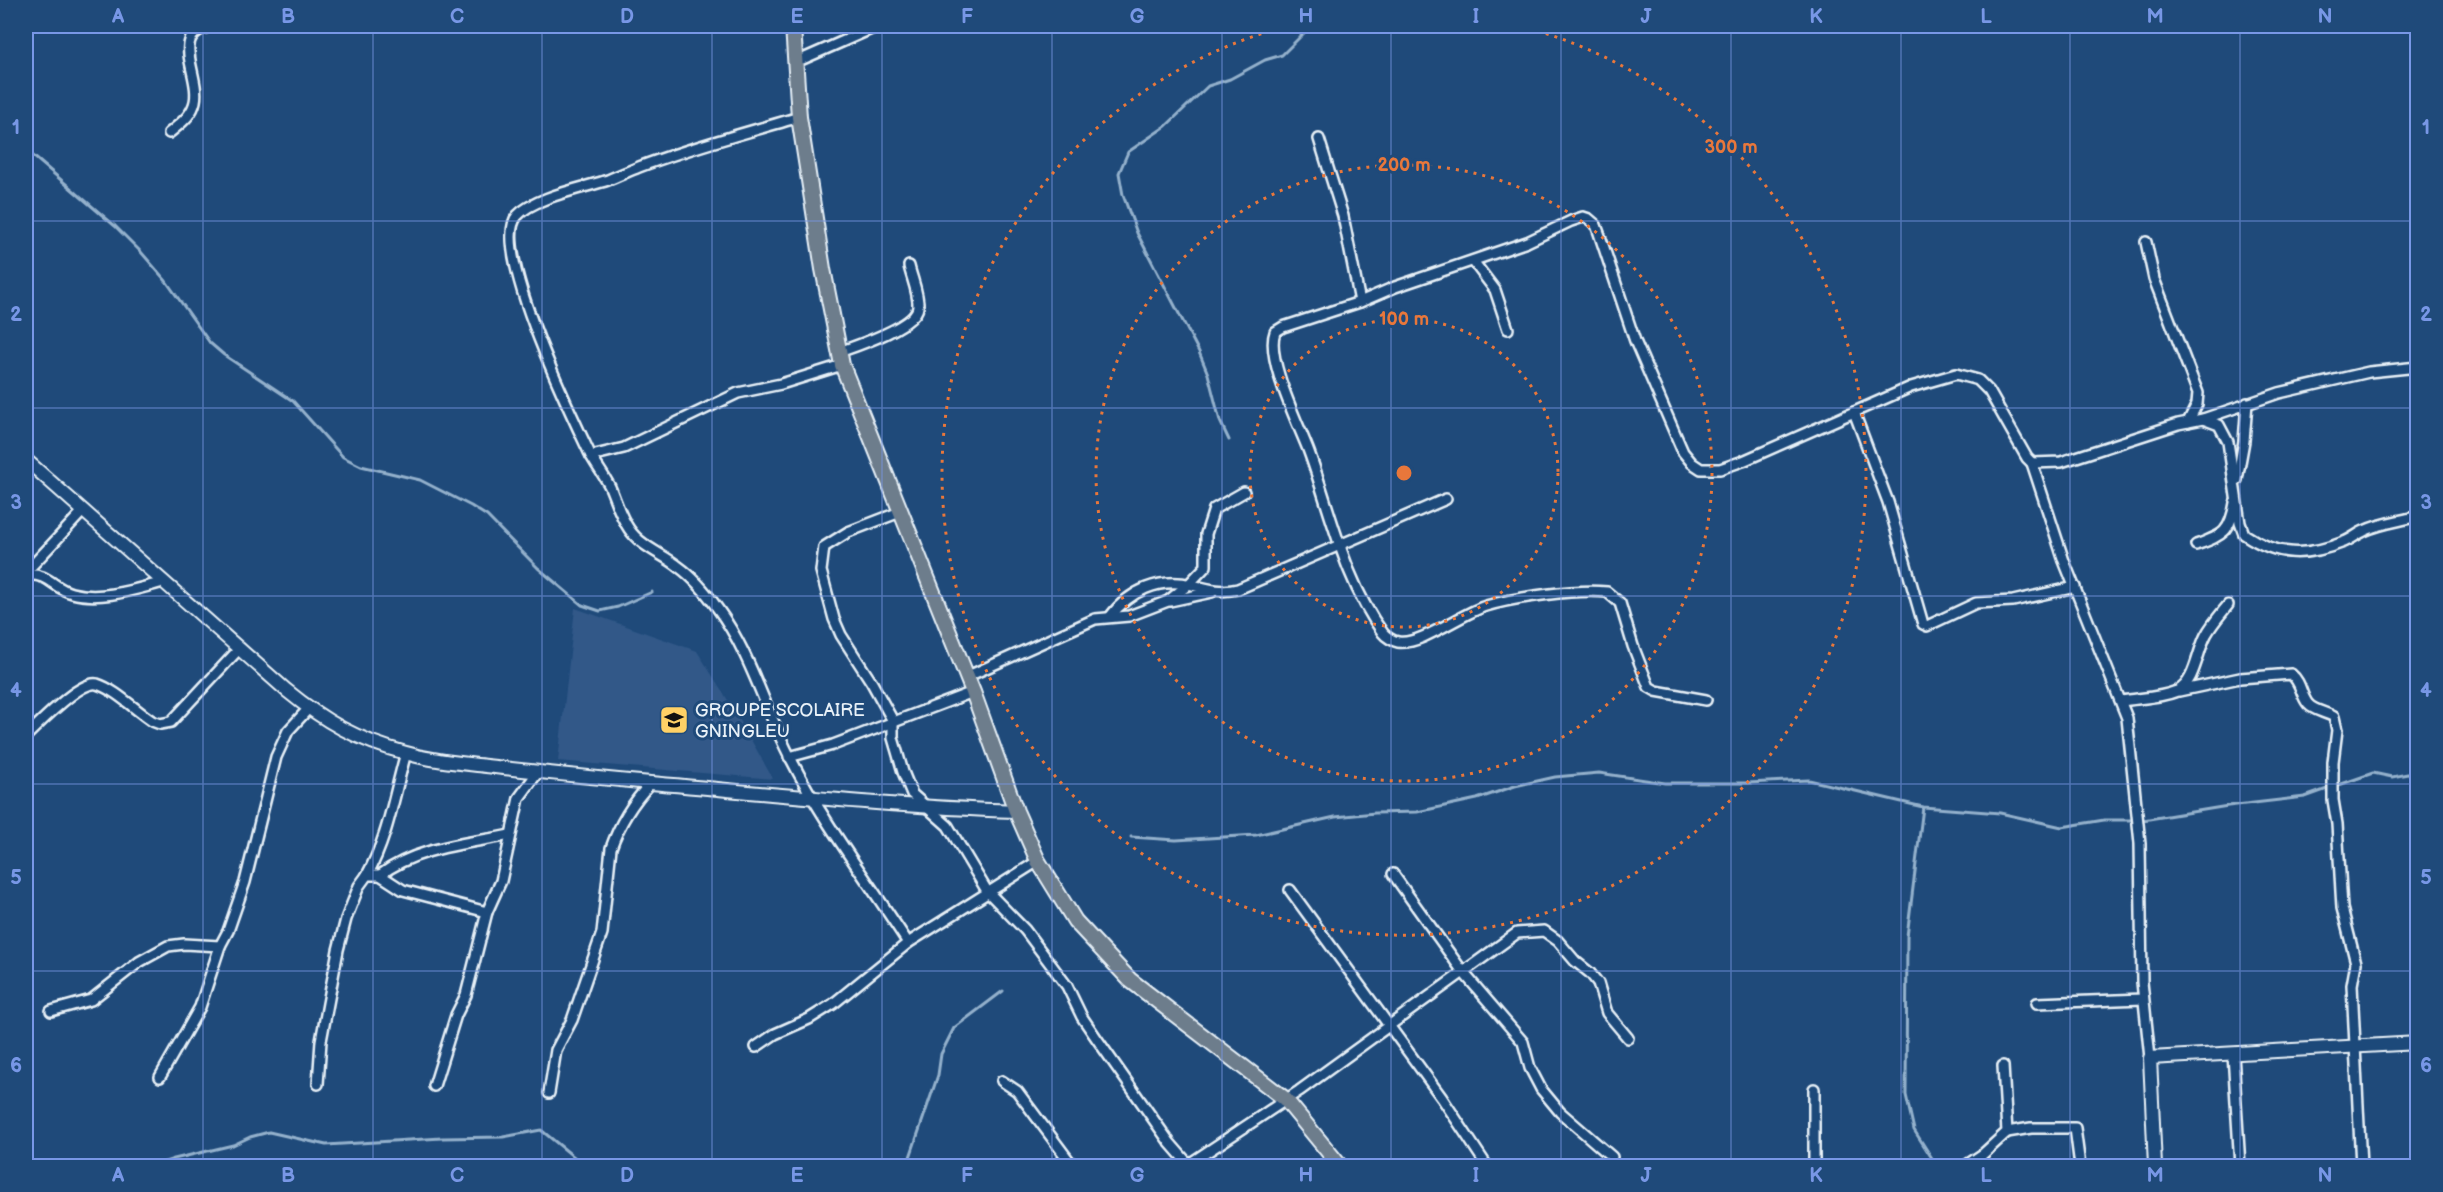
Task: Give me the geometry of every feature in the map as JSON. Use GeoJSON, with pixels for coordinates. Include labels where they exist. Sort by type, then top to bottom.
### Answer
{"type":"FeatureCollection","features":[{"type":"Feature","properties":{"kind":"main road"},"geometry":{"type":"LineString","coordinates":[[793,26],[799,117],[822,269],[841,359],[973,692],[1016,811],[1038,861],[1075,921],[1130,980],[1285,1099],[1340,1167]]}},
{"type":"Feature","properties":{"kind":"street"},"geometry":{"type":"LineString","coordinates":[[169,133],[183,121],[195,103],[197,91],[188,55],[190,41],[196,32],[205,27],[214,26]]}},
{"type":"Feature","properties":{"kind":"street"},"geometry":{"type":"LineString","coordinates":[[796,62],[878,26]]}},
{"type":"Feature","properties":{"kind":"street"},"geometry":{"type":"LineString","coordinates":[[799,117],[640,166],[608,180],[567,191],[525,210],[516,217],[511,228],[512,244],[525,299],[546,357],[591,456],[609,484],[630,531],[647,547],[680,567],[718,608],[755,677],[789,756],[811,799],[908,943]]}},
{"type":"Feature","properties":{"kind":"street"},"geometry":{"type":"LineString","coordinates":[[1319,139],[1343,216],[1360,302]]}},
{"type":"Feature","properties":{"kind":"street"},"geometry":{"type":"LineString","coordinates":[[1706,700],[1656,691],[1649,687],[1620,603],[1607,592],[1577,592],[1486,606],[1457,618],[1434,632],[1412,640],[1398,642],[1384,635],[1364,601],[1341,546],[1287,399],[1272,340],[1275,332],[1282,327],[1360,302],[1395,287],[1527,242],[1571,220],[1583,217],[1592,220],[1599,233],[1632,333],[1674,434],[1683,452],[1692,463],[1701,469],[1719,470],[1743,461],[1911,387],[1956,374],[1978,380],[1989,391],[2032,463],[2091,632],[2122,701],[2127,718],[2140,843],[2143,999],[2150,1059],[2155,1167]]}},
{"type":"Feature","properties":{"kind":"street"},"geometry":{"type":"LineString","coordinates":[[2146,242],[2154,279],[2198,393],[2197,404],[2188,422]]}},
{"type":"Feature","properties":{"kind":"street"},"geometry":{"type":"LineString","coordinates":[[1473,261],[1495,290],[1508,329]]}},
{"type":"Feature","properties":{"kind":"street"},"geometry":{"type":"LineString","coordinates":[[591,456],[624,448],[738,393],[781,384],[841,359],[882,335],[915,315],[918,308],[909,266]]}},
{"type":"Feature","properties":{"kind":"street"},"geometry":{"type":"LineString","coordinates":[[2032,463],[2061,462],[2203,419],[2279,393],[2369,372],[2418,367]]}},
{"type":"Feature","properties":{"kind":"street"},"geometry":{"type":"LineString","coordinates":[[2227,529],[2236,496],[2247,403]]}},
{"type":"Feature","properties":{"kind":"street"},"geometry":{"type":"LineString","coordinates":[[1854,412],[1888,502],[1923,624],[1927,626],[1944,620],[1976,603],[2013,601],[2075,587]]}},
{"type":"Feature","properties":{"kind":"street"},"geometry":{"type":"LineString","coordinates":[[2203,419],[2219,425],[2228,442],[2241,525],[2244,534],[2255,541],[2287,554],[2303,553],[2333,546],[2364,531],[2418,516]]}},
{"type":"Feature","properties":{"kind":"street"},"geometry":{"type":"LineString","coordinates":[[26,460],[309,708],[345,732],[406,753],[440,760],[538,772],[811,799],[927,808],[1016,811]]}},
{"type":"Feature","properties":{"kind":"street"},"geometry":{"type":"LineString","coordinates":[[1168,601],[1190,584],[1206,566],[1206,534],[1214,509],[1245,492]]}},
{"type":"Feature","properties":{"kind":"street"},"geometry":{"type":"LineString","coordinates":[[966,677],[1095,619],[1129,616],[1168,601],[1215,591],[1238,589],[1446,499]]}},
{"type":"Feature","properties":{"kind":"street"},"geometry":{"type":"LineString","coordinates":[[26,573],[84,510]]}},
{"type":"Feature","properties":{"kind":"street"},"geometry":{"type":"LineString","coordinates":[[900,512],[848,532],[824,547],[821,571],[834,619],[893,721],[893,738],[912,794],[948,826],[987,891],[1025,930],[1067,986],[1082,1017],[1188,1166],[1517,933],[1544,931],[1558,941],[1598,983],[1607,1013],[1628,1038]]}},
{"type":"Feature","properties":{"kind":"street"},"geometry":{"type":"LineString","coordinates":[[2196,545],[2219,536],[2227,529],[2241,525]]}},
{"type":"Feature","properties":{"kind":"street"},"geometry":{"type":"LineString","coordinates":[[26,573],[41,575],[71,593],[90,595],[120,592],[164,582]]}},
{"type":"Feature","properties":{"kind":"street"},"geometry":{"type":"LineString","coordinates":[[1110,617],[1119,604],[1140,590],[1164,584],[1190,584],[1215,591]]}},
{"type":"Feature","properties":{"kind":"street"},"geometry":{"type":"LineString","coordinates":[[2179,691],[2190,680],[2196,657],[2206,635],[2228,605]]}},
{"type":"Feature","properties":{"kind":"street"},"geometry":{"type":"LineString","coordinates":[[26,736],[87,684],[95,684],[107,689],[152,721],[160,724],[171,722],[240,648]]}},
{"type":"Feature","properties":{"kind":"street"},"geometry":{"type":"LineString","coordinates":[[2122,701],[2240,678],[2291,674],[2299,680],[2306,701],[2313,709],[2334,717],[2337,730],[2334,741],[2332,779],[2342,908],[2356,963],[2352,985],[2361,1167]]}},
{"type":"Feature","properties":{"kind":"street"},"geometry":{"type":"LineString","coordinates":[[789,756],[833,745],[973,692]]}},
{"type":"Feature","properties":{"kind":"street"},"geometry":{"type":"LineString","coordinates":[[160,1077],[200,1007],[220,946],[228,932],[245,882],[276,757],[288,731],[309,708]]}},
{"type":"Feature","properties":{"kind":"street"},"geometry":{"type":"LineString","coordinates":[[318,1084],[321,1041],[346,919],[359,886],[377,857],[406,753]]}},
{"type":"Feature","properties":{"kind":"street"},"geometry":{"type":"LineString","coordinates":[[434,1086],[456,1015],[466,995],[487,912],[501,882],[519,798],[538,772]]}},
{"type":"Feature","properties":{"kind":"street"},"geometry":{"type":"LineString","coordinates":[[549,1093],[556,1050],[572,1020],[602,933],[611,848],[623,818],[651,783]]}},
{"type":"Feature","properties":{"kind":"street"},"geometry":{"type":"LineString","coordinates":[[367,875],[380,874],[399,862],[428,852],[510,835]]}},
{"type":"Feature","properties":{"kind":"street"},"geometry":{"type":"LineString","coordinates":[[756,1047],[775,1034],[809,1019],[833,1004],[908,943],[987,891],[1038,861]]}},
{"type":"Feature","properties":{"kind":"street"},"geometry":{"type":"LineString","coordinates":[[380,874],[403,890],[487,912]]}},
{"type":"Feature","properties":{"kind":"street"},"geometry":{"type":"LineString","coordinates":[[1393,874],[1463,972],[1523,1042],[1530,1068],[1541,1089],[1560,1112],[1612,1157]]}},
{"type":"Feature","properties":{"kind":"street"},"geometry":{"type":"LineString","coordinates":[[1290,890],[1442,1098],[1487,1167]]}},
{"type":"Feature","properties":{"kind":"street"},"geometry":{"type":"LineString","coordinates":[[51,1011],[91,1000],[139,962],[168,946],[184,944],[220,946]]}},
{"type":"Feature","properties":{"kind":"street"},"geometry":{"type":"LineString","coordinates":[[2037,1003],[2143,999]]}},
{"type":"Feature","properties":{"kind":"street"},"geometry":{"type":"LineString","coordinates":[[2150,1059],[2418,1043]]}},
{"type":"Feature","properties":{"kind":"street"},"geometry":{"type":"LineString","coordinates":[[2233,1054],[2240,1167]]}},
{"type":"Feature","properties":{"kind":"street"},"geometry":{"type":"LineString","coordinates":[[2003,1066],[2007,1132]]}},
{"type":"Feature","properties":{"kind":"street"},"geometry":{"type":"LineString","coordinates":[[1002,1082],[1017,1091],[1073,1167]]}},
{"type":"Feature","properties":{"kind":"street"},"geometry":{"type":"LineString","coordinates":[[1814,1089],[1814,1167]]}},
{"type":"Feature","properties":{"kind":"street"},"geometry":{"type":"LineString","coordinates":[[1965,1167],[2007,1132],[2031,1128],[2075,1128],[2080,1167]]}},
{"type":"Feature","properties":{"kind":"shaded area"},"geometry":{"type":"Polygon","coordinates":[[[575,608],[697,651],[736,713],[773,779],[558,761],[575,608]]]}},
{"type":"Feature","properties":{"kind":"waterway"},"geometry":{"type":"LineString","coordinates":[[1229,440],[1220,421],[1208,374],[1199,352],[1137,233],[1123,195],[1119,173],[1128,152],[1166,126],[1208,86],[1230,79],[1265,60],[1282,55],[1311,26]]}},
{"type":"Feature","properties":{"kind":"waterway"},"geometry":{"type":"LineString","coordinates":[[26,150],[115,226],[141,252],[166,281],[210,343],[224,355],[293,401],[343,457],[361,466],[420,480],[471,506],[487,516],[538,568],[582,605],[600,611],[618,607],[652,592]]}},
{"type":"Feature","properties":{"kind":"waterway"},"geometry":{"type":"LineString","coordinates":[[2336,786],[2373,773],[2392,777],[2418,772]]}},
{"type":"Feature","properties":{"kind":"waterway"},"geometry":{"type":"LineString","coordinates":[[1131,837],[1176,840],[1256,835],[1335,817],[1417,812],[1477,799],[1515,786],[1555,777],[1599,773],[1665,783],[1809,780],[1923,807],[2000,813],[2062,827],[2104,820],[2143,820],[2228,806],[2305,797],[2330,788]]}},
{"type":"Feature","properties":{"kind":"waterway"},"geometry":{"type":"LineString","coordinates":[[1923,807],[1907,936],[1906,1095],[1914,1130],[1937,1166]]}},
{"type":"Feature","properties":{"kind":"waterway"},"geometry":{"type":"LineString","coordinates":[[907,1166],[938,1075],[941,1054],[954,1028],[1003,991]]}},
{"type":"Feature","properties":{"kind":"waterway"},"geometry":{"type":"LineString","coordinates":[[153,1166],[233,1145],[269,1132],[326,1145],[503,1137],[541,1130],[585,1166]]}},
{"type":"Feature","properties":{"kind":"place","name":"GROUPE SCOLAIRE GNINGLEU"},"geometry":{"type":"Point","coordinates":[674,720]}}]}
